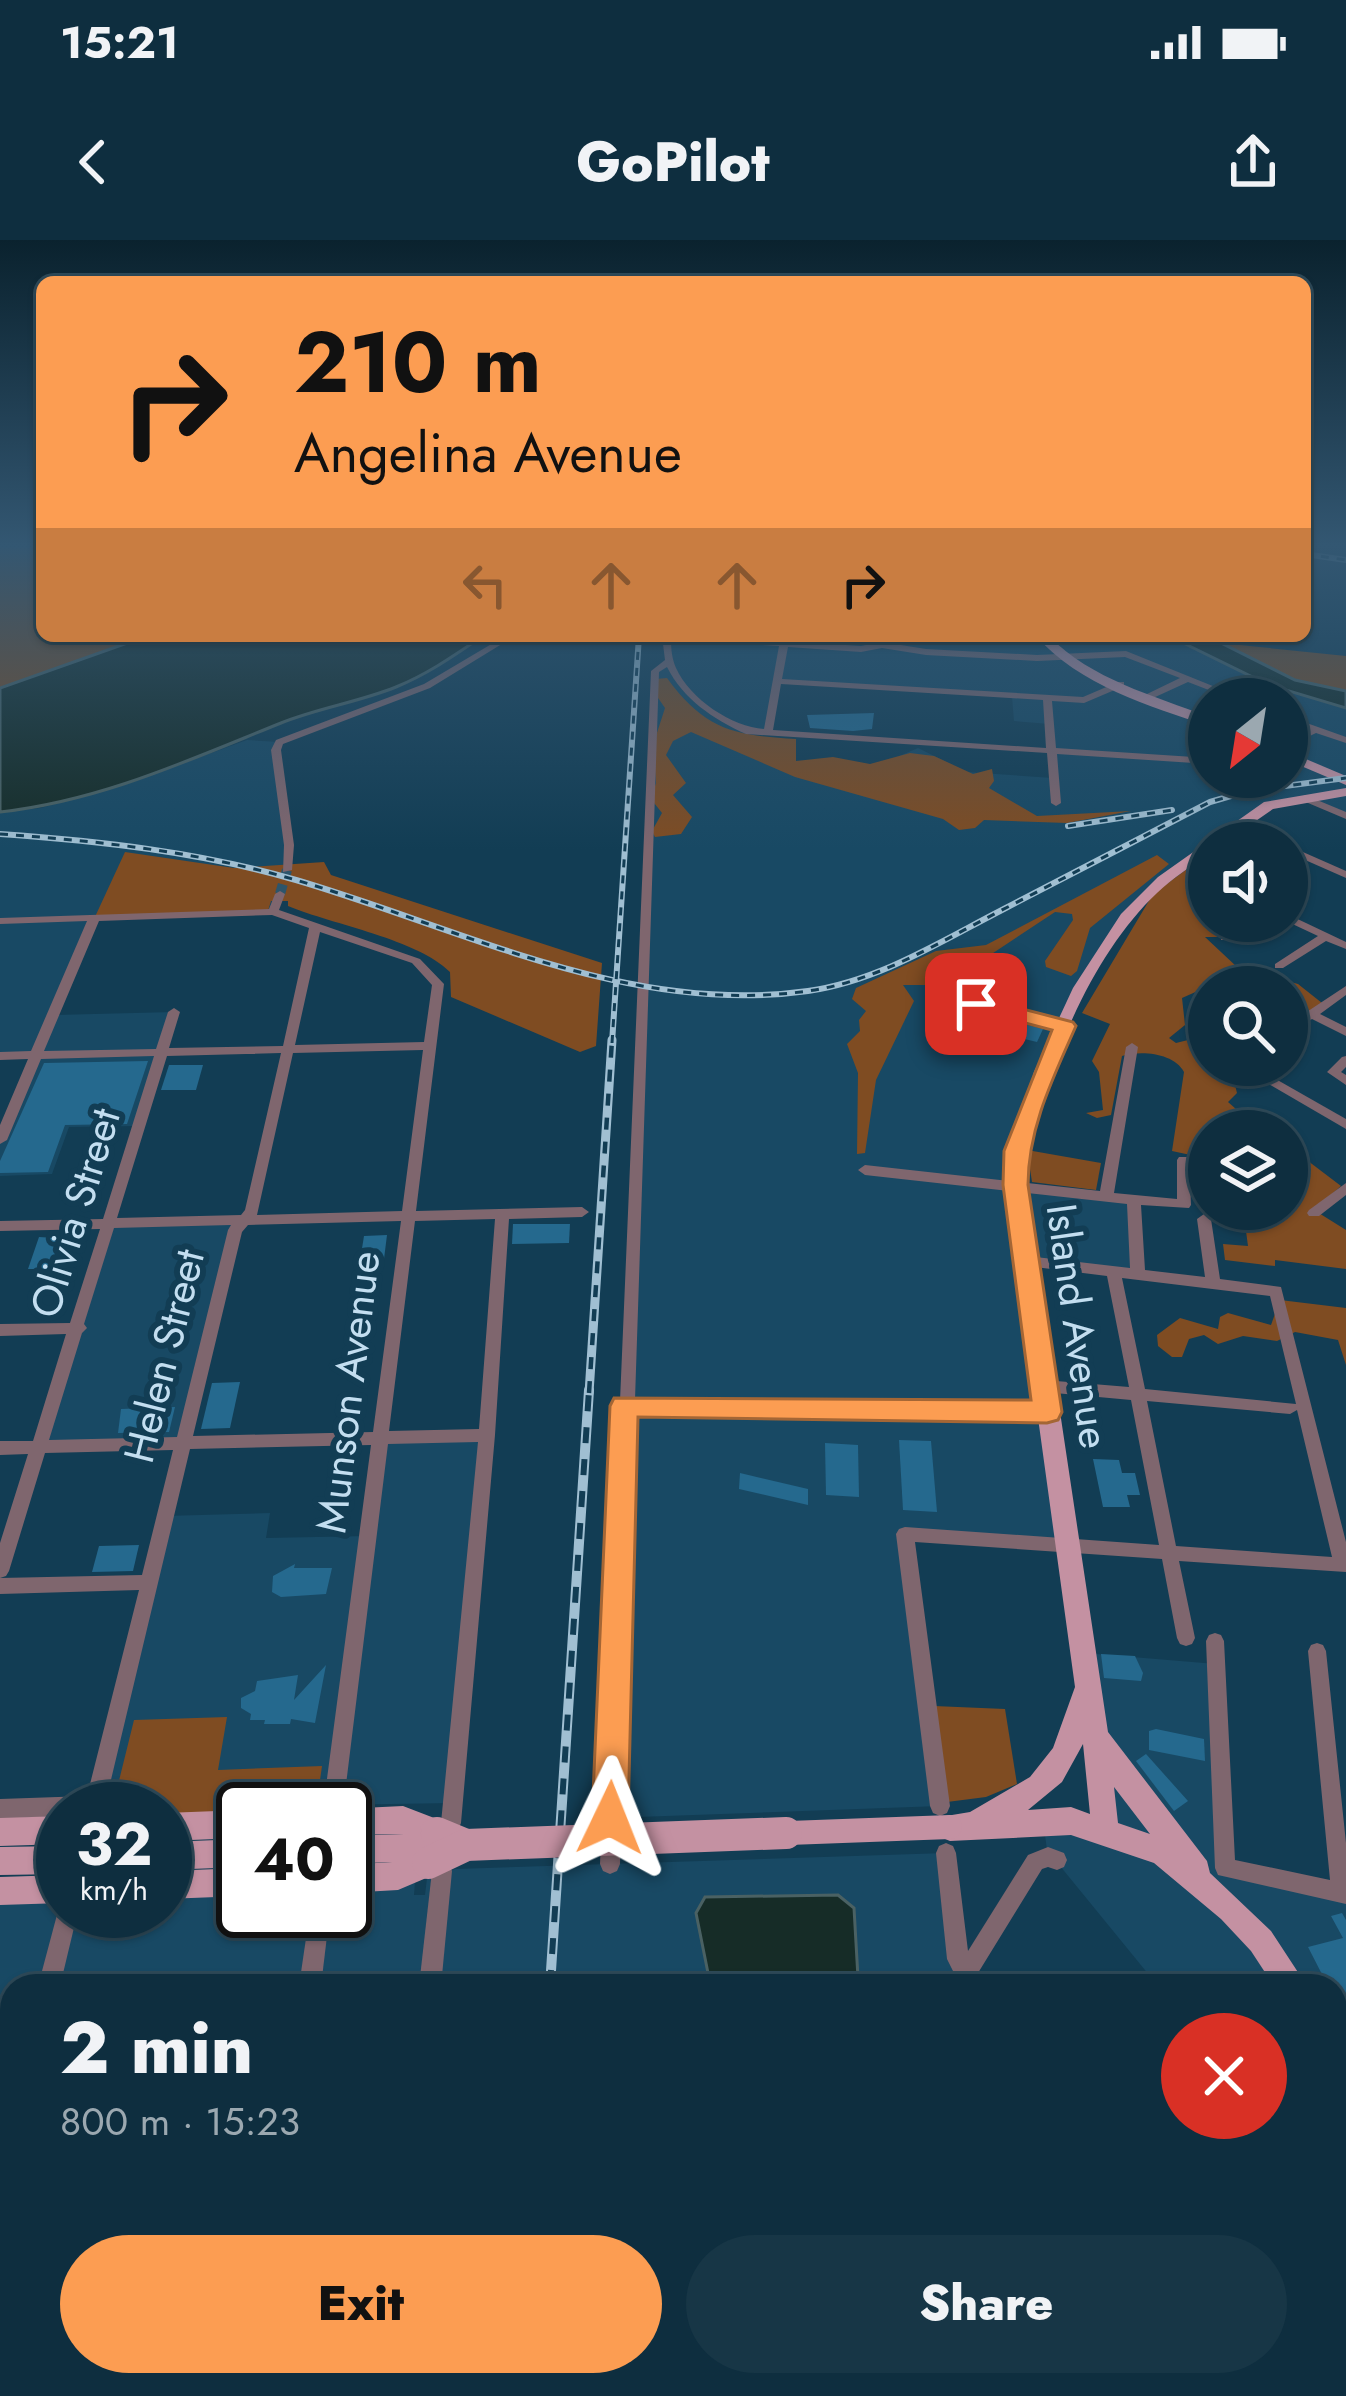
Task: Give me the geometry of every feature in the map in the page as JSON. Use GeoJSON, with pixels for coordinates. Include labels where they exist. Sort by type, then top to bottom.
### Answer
{"type":"FeatureCollection","features":[{"type":"Feature","properties":{"kind":"main road"},"geometry":{"type":"LineString","coordinates":[[1044,649],[1054,657],[1188,713]]}},
{"type":"Feature","properties":{"kind":"main road"},"geometry":{"type":"LineString","coordinates":[[1049,649],[1054,657]]}},
{"type":"Feature","properties":{"kind":"main road"},"geometry":{"type":"LineString","coordinates":[[1308,765],[1346,782]]}},
{"type":"Feature","properties":{"kind":"main road","name":"Island Avenue"},"geometry":{"type":"LineString","coordinates":[[1308,798],[1346,792]]}},
{"type":"Feature","properties":{"kind":"main road","name":"Island Avenue"},"geometry":{"type":"LineString","coordinates":[[1243,822],[1269,805],[1305,798]]}},
{"type":"Feature","properties":{"kind":"main road","name":"Island Avenue"},"geometry":{"type":"LineString","coordinates":[[1105,1829],[1016,1185],[1022,1132],[1086,982],[1128,916],[1188,863]]}},
{"type":"Feature","properties":{"kind":"main road"},"geometry":{"type":"LineString","coordinates":[[949,1828],[1019,1802],[1053,1774],[1075,1738],[1088,1682]]}},
{"type":"Feature","properties":{"kind":"main road"},"geometry":{"type":"LineString","coordinates":[[1094,1726],[1118,1771],[1218,1880],[1271,1961]]}},
{"type":"Feature","properties":{"kind":"main road"},"geometry":{"type":"LineString","coordinates":[[372,1820],[396,1820],[446,1847]]}},
{"type":"Feature","properties":{"kind":"main road"},"geometry":{"type":"LineString","coordinates":[[372,1849],[949,1828],[1043,1820],[1105,1829],[1218,1880]]}},
{"type":"Feature","properties":{"kind":"main road"},"geometry":{"type":"LineString","coordinates":[[0,1832],[36,1831]]}},
{"type":"Feature","properties":{"kind":"main road"},"geometry":{"type":"LineString","coordinates":[[372,1877],[398,1876],[446,1847]]}},
{"type":"Feature","properties":{"kind":"main road"},"geometry":{"type":"LineString","coordinates":[[1150,1850],[1156,1862],[1282,1974]]}},
{"type":"Feature","properties":{"kind":"main road"},"geometry":{"type":"LineString","coordinates":[[0,1861],[36,1860]]}},
{"type":"Feature","properties":{"kind":"main road"},"geometry":{"type":"LineString","coordinates":[[0,1891],[36,1889]]}},
{"type":"Feature","properties":{"kind":"street"},"geometry":{"type":"LineString","coordinates":[[287,870],[279,742],[435,682],[490,649]]}},
{"type":"Feature","properties":{"kind":"street"},"geometry":{"type":"LineString","coordinates":[[667,649],[668,662],[695,702],[746,730],[1188,760]]}},
{"type":"Feature","properties":{"kind":"street"},"geometry":{"type":"LineString","coordinates":[[768,732],[783,649]]}},
{"type":"Feature","properties":{"kind":"street"},"geometry":{"type":"LineString","coordinates":[[892,649],[1054,657],[1126,654],[1188,678]]}},
{"type":"Feature","properties":{"kind":"street"},"geometry":{"type":"LineString","coordinates":[[610,1864],[655,671],[668,662]]}},
{"type":"Feature","properties":{"kind":"street"},"geometry":{"type":"LineString","coordinates":[[1150,697],[1188,678]]}},
{"type":"Feature","properties":{"kind":"street"},"geometry":{"type":"LineString","coordinates":[[777,681],[1084,700],[1121,684]]}},
{"type":"Feature","properties":{"kind":"street"},"geometry":{"type":"LineString","coordinates":[[1047,698],[1056,803]]}},
{"type":"Feature","properties":{"kind":"street"},"geometry":{"type":"LineString","coordinates":[[1308,727],[1346,740]]}},
{"type":"Feature","properties":{"kind":"street"},"geometry":{"type":"LineString","coordinates":[[1308,733],[1314,730]]}},
{"type":"Feature","properties":{"kind":"street"},"geometry":{"type":"LineString","coordinates":[[1305,798],[1346,816]]}},
{"type":"Feature","properties":{"kind":"street"},"geometry":{"type":"LineString","coordinates":[[1308,858],[1346,875]]}},
{"type":"Feature","properties":{"kind":"street"},"geometry":{"type":"LineString","coordinates":[[273,913],[280,894]]}},
{"type":"Feature","properties":{"kind":"street"},"geometry":{"type":"LineString","coordinates":[[0,921],[273,913],[315,927]]}},
{"type":"Feature","properties":{"kind":"street"},"geometry":{"type":"LineString","coordinates":[[0,1140],[94,920]]}},
{"type":"Feature","properties":{"kind":"street","name":"Munson Avenue"},"geometry":{"type":"LineString","coordinates":[[315,927],[416,961],[438,984],[336,1782]]}},
{"type":"Feature","properties":{"kind":"street","name":"Helen Street"},"geometry":{"type":"LineString","coordinates":[[100,1782],[235,1230],[252,1212],[292,1048],[315,927]]}},
{"type":"Feature","properties":{"kind":"street"},"geometry":{"type":"LineString","coordinates":[[1308,928],[1346,946]]}},
{"type":"Feature","properties":{"kind":"street"},"geometry":{"type":"LineString","coordinates":[[1279,966],[1326,937]]}},
{"type":"Feature","properties":{"kind":"street"},"geometry":{"type":"LineString","coordinates":[[1308,1016],[1346,990]]}},
{"type":"Feature","properties":{"kind":"street"},"geometry":{"type":"LineString","coordinates":[[934,992],[1065,1026]]}},
{"type":"Feature","properties":{"kind":"street","name":"Olivia Street"},"geometry":{"type":"LineString","coordinates":[[0,1571],[174,1012]]}},
{"type":"Feature","properties":{"kind":"street"},"geometry":{"type":"LineString","coordinates":[[1311,1014],[1346,1032]]}},
{"type":"Feature","properties":{"kind":"street"},"geometry":{"type":"LineString","coordinates":[[0,1056],[431,1046]]}},
{"type":"Feature","properties":{"kind":"street"},"geometry":{"type":"LineString","coordinates":[[1106,1197],[1132,1047]]}},
{"type":"Feature","properties":{"kind":"street"},"geometry":{"type":"LineString","coordinates":[[1340,1065],[1346,1081]]}},
{"type":"Feature","properties":{"kind":"street"},"geometry":{"type":"LineString","coordinates":[[1277,1086],[1346,1124]]}},
{"type":"Feature","properties":{"kind":"street"},"geometry":{"type":"LineString","coordinates":[[865,1170],[1184,1204],[1184,1160]]}},
{"type":"Feature","properties":{"kind":"street"},"geometry":{"type":"LineString","coordinates":[[1314,1213],[1346,1187]]}},
{"type":"Feature","properties":{"kind":"street"},"geometry":{"type":"LineString","coordinates":[[1134,1200],[1138,1275]]}},
{"type":"Feature","properties":{"kind":"street"},"geometry":{"type":"LineString","coordinates":[[0,1226],[583,1212]]}},
{"type":"Feature","properties":{"kind":"street"},"geometry":{"type":"LineString","coordinates":[[431,1974],[488,1435],[502,1214]]}},
{"type":"Feature","properties":{"kind":"street"},"geometry":{"type":"LineString","coordinates":[[1206,1230],[1213,1284]]}},
{"type":"Feature","properties":{"kind":"street"},"geometry":{"type":"LineString","coordinates":[[960,1974],[949,1828],[905,1534],[1345,1565],[1276,1292],[1027,1261]]}},
{"type":"Feature","properties":{"kind":"street"},"geometry":{"type":"LineString","coordinates":[[1114,1272],[1186,1638]]}},
{"type":"Feature","properties":{"kind":"street"},"geometry":{"type":"LineString","coordinates":[[0,1330],[79,1328]]}},
{"type":"Feature","properties":{"kind":"street"},"geometry":{"type":"LineString","coordinates":[[1045,1386],[1290,1408]]}},
{"type":"Feature","properties":{"kind":"street"},"geometry":{"type":"LineString","coordinates":[[624,1406],[1047,1412]]}},
{"type":"Feature","properties":{"kind":"street"},"geometry":{"type":"LineString","coordinates":[[0,1448],[488,1435]]}},
{"type":"Feature","properties":{"kind":"street"},"geometry":{"type":"LineString","coordinates":[[0,1586],[149,1582]]}},
{"type":"Feature","properties":{"kind":"street"},"geometry":{"type":"LineString","coordinates":[[1215,1641],[1218,1880],[1344,1894],[1317,1651]]}},
{"type":"Feature","properties":{"kind":"street"},"geometry":{"type":"LineString","coordinates":[[0,1809],[36,1808]]}},
{"type":"Feature","properties":{"kind":"street"},"geometry":{"type":"LineString","coordinates":[[964,1974],[1035,1862],[1048,1857],[1057,1860]]}},
{"type":"Feature","properties":{"kind":"street"},"geometry":{"type":"LineString","coordinates":[[58,1974],[64,1938]]}},
{"type":"Feature","properties":{"kind":"street"},"geometry":{"type":"LineString","coordinates":[[312,1974],[316,1938]]}},
{"type":"Feature","properties":{"kind":"shaded area"},"geometry":{"type":"Polygon","coordinates":[[[0,649],[111,649],[0,688],[0,649]]]}},
{"type":"Feature","properties":{"kind":"shaded area"},"geometry":{"type":"Polygon","coordinates":[[[111,649],[463,649],[408,682],[295,718],[178,765],[73,799],[0,812],[0,688],[111,649]]]}},
{"type":"Feature","properties":{"kind":"shaded area"},"geometry":{"type":"Polygon","coordinates":[[[667,649],[1194,649],[1275,678],[1188,678],[1188,798],[1305,798],[1282,802],[1246,822],[1188,822],[1188,862],[1128,916],[1065,1026],[1016,1185],[1134,1200],[1138,1275],[1028,1261],[1068,1543],[906,1534],[940,1806],[610,1818],[655,671],[667,661],[667,649]],[[778,681],[768,732],[745,734],[834,784],[918,748],[967,772],[1053,778],[1049,724],[1014,721],[1012,697],[778,681]]]}},
{"type":"Feature","properties":{"kind":"shaded area"},"geometry":{"type":"Polygon","coordinates":[[[1195,649],[1232,649],[1291,678],[1255,678],[1195,649]]]}},
{"type":"Feature","properties":{"kind":"shaded area"},"geometry":{"type":"Polygon","coordinates":[[[1231,649],[1346,656],[1346,691],[1308,683],[1308,678],[1291,678],[1231,649]]]}},
{"type":"Feature","properties":{"kind":"shaded area"},"geometry":{"type":"Polygon","coordinates":[[[667,678],[695,709],[723,727],[796,739],[796,761],[833,757],[870,764],[910,753],[934,756],[973,774],[992,769],[994,781],[989,788],[1037,816],[1131,811],[1067,823],[984,820],[975,828],[959,830],[943,819],[795,777],[691,732],[673,741],[666,755],[686,783],[673,795],[692,817],[681,834],[655,837],[652,831],[662,813],[651,799],[656,783],[653,745],[665,708],[656,695],[656,679],[667,678]]]}},
{"type":"Feature","properties":{"kind":"shaded area"},"geometry":{"type":"Polygon","coordinates":[[[1308,683],[1346,691],[1346,708],[1308,697],[1308,683]]]}},
{"type":"Feature","properties":{"kind":"shaded area"},"geometry":{"type":"Polygon","coordinates":[[[1308,689],[1346,701],[1346,816],[1305,798],[1308,689]]]}},
{"type":"Feature","properties":{"kind":"shaded area"},"geometry":{"type":"Polygon","coordinates":[[[247,740],[279,742],[289,853],[273,912],[93,920],[55,1015],[174,1012],[138,1126],[69,1127],[52,1174],[0,1176],[0,1140],[37,1056],[0,1056],[0,812],[41,808],[129,783],[247,740]]]}},
{"type":"Feature","properties":{"kind":"shaded area"},"geometry":{"type":"Polygon","coordinates":[[[125,852],[234,868],[324,862],[331,875],[602,963],[596,1046],[580,1052],[451,997],[450,972],[435,960],[288,906],[288,901],[271,901],[267,914],[258,915],[94,919],[125,852]]]}},
{"type":"Feature","properties":{"kind":"shaded area"},"geometry":{"type":"Polygon","coordinates":[[[1157,855],[1169,864],[1090,928],[1077,971],[1071,976],[1046,967],[1045,961],[1073,920],[1072,914],[1055,912],[972,967],[943,969],[942,977],[932,985],[903,985],[914,1001],[876,1080],[865,1153],[857,1154],[858,1073],[847,1044],[860,1031],[859,1020],[866,1011],[852,999],[856,988],[936,951],[986,945],[1157,855]]]}},
{"type":"Feature","properties":{"kind":"shaded area"},"geometry":{"type":"Polygon","coordinates":[[[1188,868],[1188,942],[1210,942],[1236,966],[1188,966],[1188,995],[1182,998],[1185,1025],[1169,1038],[1176,1043],[1188,1040],[1188,1086],[1235,1086],[1237,1093],[1228,1102],[1237,1110],[1188,1110],[1188,1154],[1172,1151],[1184,1072],[1165,1057],[1122,1056],[1111,1115],[1097,1118],[1086,1113],[1103,1110],[1099,1072],[1092,1061],[1110,1024],[1082,1013],[1153,894],[1188,868]]]}},
{"type":"Feature","properties":{"kind":"shaded area"},"geometry":{"type":"Polygon","coordinates":[[[1308,992],[1322,1003],[1308,1013],[1308,992]]]}},
{"type":"Feature","properties":{"kind":"shaded area"},"geometry":{"type":"Polygon","coordinates":[[[1027,1150],[1101,1163],[1096,1190],[1032,1182],[1027,1150]]]}},
{"type":"Feature","properties":{"kind":"shaded area"},"geometry":{"type":"Polygon","coordinates":[[[1308,1161],[1341,1186],[1314,1210],[1346,1230],[1346,1269],[1275,1260],[1275,1266],[1225,1260],[1223,1244],[1248,1246],[1246,1230],[1308,1230],[1308,1161]]]}},
{"type":"Feature","properties":{"kind":"shaded area"},"geometry":{"type":"Polygon","coordinates":[[[244,1220],[182,1444],[40,1447],[109,1224],[244,1220]]]}},
{"type":"Feature","properties":{"kind":"shaded area"},"geometry":{"type":"Polygon","coordinates":[[[1280,1300],[1346,1308],[1346,1365],[1338,1340],[1295,1332],[1277,1341],[1243,1336],[1218,1344],[1204,1335],[1189,1339],[1182,1357],[1172,1357],[1158,1346],[1157,1335],[1180,1318],[1218,1329],[1220,1317],[1228,1313],[1271,1325],[1280,1300]]]}},
{"type":"Feature","properties":{"kind":"shaded area"},"geometry":{"type":"Polygon","coordinates":[[[487,1435],[453,1803],[372,1804],[372,1782],[216,1782],[216,1807],[192,1807],[192,1782],[100,1782],[164,1516],[270,1513],[266,1538],[368,1536],[381,1438],[487,1435]]]}},
{"type":"Feature","properties":{"kind":"shaded area"},"geometry":{"type":"Polygon","coordinates":[[[1084,1653],[1216,1664],[1225,1868],[1346,1894],[1346,1974],[1148,1974],[1047,1850],[1043,1820],[1104,1829],[1084,1653]]]}},
{"type":"Feature","properties":{"kind":"shaded area"},"geometry":{"type":"Polygon","coordinates":[[[934,1706],[1005,1709],[1017,1784],[986,1797],[947,1802],[934,1706]]]}},
{"type":"Feature","properties":{"kind":"shaded area"},"geometry":{"type":"Polygon","coordinates":[[[227,1717],[218,1770],[322,1766],[320,1782],[216,1782],[216,1814],[192,1815],[192,1782],[119,1782],[134,1720],[227,1717]]]}},
{"type":"Feature","properties":{"kind":"shaded area"},"geometry":{"type":"Polygon","coordinates":[[[946,1853],[957,1974],[0,1974],[0,1884],[36,1883],[36,1938],[192,1938],[192,1897],[216,1896],[216,1938],[372,1938],[372,1888],[415,1882],[414,1895],[425,1895],[427,1878],[455,1869],[946,1853]]]}},
{"type":"Feature","properties":{"kind":"shaded area"},"geometry":{"type":"Polygon","coordinates":[[[838,1895],[854,1908],[858,1974],[708,1974],[696,1913],[705,1897],[838,1895]]]}},
{"type":"Feature","properties":{"kind":"building"},"geometry":{"type":"Polygon","coordinates":[[[874,713],[872,729],[853,731],[810,728],[807,715],[874,713]]]}},
{"type":"Feature","properties":{"kind":"building"},"geometry":{"type":"Polygon","coordinates":[[[1001,1018],[1043,1029],[1037,1042],[994,1032],[1001,1018]]]}},
{"type":"Feature","properties":{"kind":"building"},"geometry":{"type":"Polygon","coordinates":[[[148,1061],[127,1124],[65,1125],[48,1172],[0,1173],[0,1161],[44,1063],[148,1061]]]}},
{"type":"Feature","properties":{"kind":"building"},"geometry":{"type":"Polygon","coordinates":[[[169,1065],[203,1065],[196,1090],[161,1090],[169,1065]]]}},
{"type":"Feature","properties":{"kind":"building"},"geometry":{"type":"Polygon","coordinates":[[[513,1224],[570,1224],[569,1243],[512,1244],[513,1224]]]}},
{"type":"Feature","properties":{"kind":"building"},"geometry":{"type":"Polygon","coordinates":[[[387,1235],[383,1267],[359,1267],[364,1236],[387,1235]]]}},
{"type":"Feature","properties":{"kind":"building"},"geometry":{"type":"Polygon","coordinates":[[[39,1237],[86,1238],[81,1252],[68,1252],[56,1269],[28,1269],[39,1237]]]}},
{"type":"Feature","properties":{"kind":"building"},"geometry":{"type":"Polygon","coordinates":[[[240,1382],[230,1428],[201,1429],[212,1383],[240,1382]]]}},
{"type":"Feature","properties":{"kind":"building"},"geometry":{"type":"Polygon","coordinates":[[[175,1407],[169,1432],[118,1433],[121,1409],[175,1407]]]}},
{"type":"Feature","properties":{"kind":"building"},"geometry":{"type":"Polygon","coordinates":[[[899,1440],[931,1441],[937,1512],[903,1510],[899,1440]]]}},
{"type":"Feature","properties":{"kind":"building"},"geometry":{"type":"Polygon","coordinates":[[[825,1443],[858,1445],[859,1497],[826,1495],[825,1443]]]}},
{"type":"Feature","properties":{"kind":"building"},"geometry":{"type":"Polygon","coordinates":[[[1093,1459],[1119,1460],[1122,1473],[1135,1473],[1140,1495],[1127,1495],[1130,1507],[1103,1507],[1093,1459]]]}},
{"type":"Feature","properties":{"kind":"building"},"geometry":{"type":"Polygon","coordinates":[[[740,1473],[808,1489],[808,1505],[739,1489],[740,1473]]]}},
{"type":"Feature","properties":{"kind":"building"},"geometry":{"type":"Polygon","coordinates":[[[139,1545],[133,1571],[92,1572],[99,1546],[139,1545]]]}},
{"type":"Feature","properties":{"kind":"building"},"geometry":{"type":"Polygon","coordinates":[[[295,1564],[294,1568],[332,1568],[326,1594],[281,1597],[272,1592],[273,1576],[295,1564]]]}},
{"type":"Feature","properties":{"kind":"building"},"geometry":{"type":"Polygon","coordinates":[[[1101,1654],[1135,1656],[1143,1673],[1141,1681],[1104,1678],[1101,1654]]]}},
{"type":"Feature","properties":{"kind":"building"},"geometry":{"type":"Polygon","coordinates":[[[326,1665],[315,1723],[291,1719],[290,1724],[264,1724],[265,1720],[250,1720],[251,1714],[241,1708],[241,1698],[255,1691],[257,1681],[298,1675],[294,1700],[326,1665]]]}},
{"type":"Feature","properties":{"kind":"building"},"geometry":{"type":"Polygon","coordinates":[[[1149,1731],[1204,1739],[1205,1761],[1149,1750],[1149,1731]]]}},
{"type":"Feature","properties":{"kind":"building"},"geometry":{"type":"Polygon","coordinates":[[[1146,1754],[1188,1801],[1174,1811],[1136,1761],[1146,1754]]]}},
{"type":"Feature","properties":{"kind":"building"},"geometry":{"type":"Polygon","coordinates":[[[1342,1913],[1346,1920],[1346,1974],[1322,1974],[1308,1947],[1343,1938],[1331,1916],[1342,1913]]]}},
{"type":"Feature","properties":{"kind":"tunnel"},"geometry":{"type":"LineString","coordinates":[[280,894],[287,870]]}},
{"type":"Feature","properties":{"kind":"railway"},"geometry":{"type":"LineString","coordinates":[[616,981],[638,649]]}},
{"type":"Feature","properties":{"kind":"railway"},"geometry":{"type":"LineString","coordinates":[[616,981],[741,995],[834,986],[930,948],[1210,802],[1248,791],[1346,778]]}},
{"type":"Feature","properties":{"kind":"railway"},"geometry":{"type":"LineString","coordinates":[[1068,826],[1172,810]]}},
{"type":"Feature","properties":{"kind":"railway"},"geometry":{"type":"LineString","coordinates":[[0,834],[112,844],[223,862],[296,880],[547,963],[616,981]]}},
{"type":"Feature","properties":{"kind":"railway"},"geometry":{"type":"LineString","coordinates":[[612,1043],[616,981]]}},
{"type":"Feature","properties":{"kind":"railway"},"geometry":{"type":"LineString","coordinates":[[589,1393],[612,1040]]}},
{"type":"Feature","properties":{"kind":"railway"},"geometry":{"type":"LineString","coordinates":[[551,1974],[589,1390]]}},
{"type":"Feature","properties":{"kind":"route"},"geometry":{"type":"LineString","coordinates":[[610,1818],[624,1406],[1047,1412],[1016,1185],[1016,1151],[1033,1097],[1065,1026],[976,1004]]}}]}
